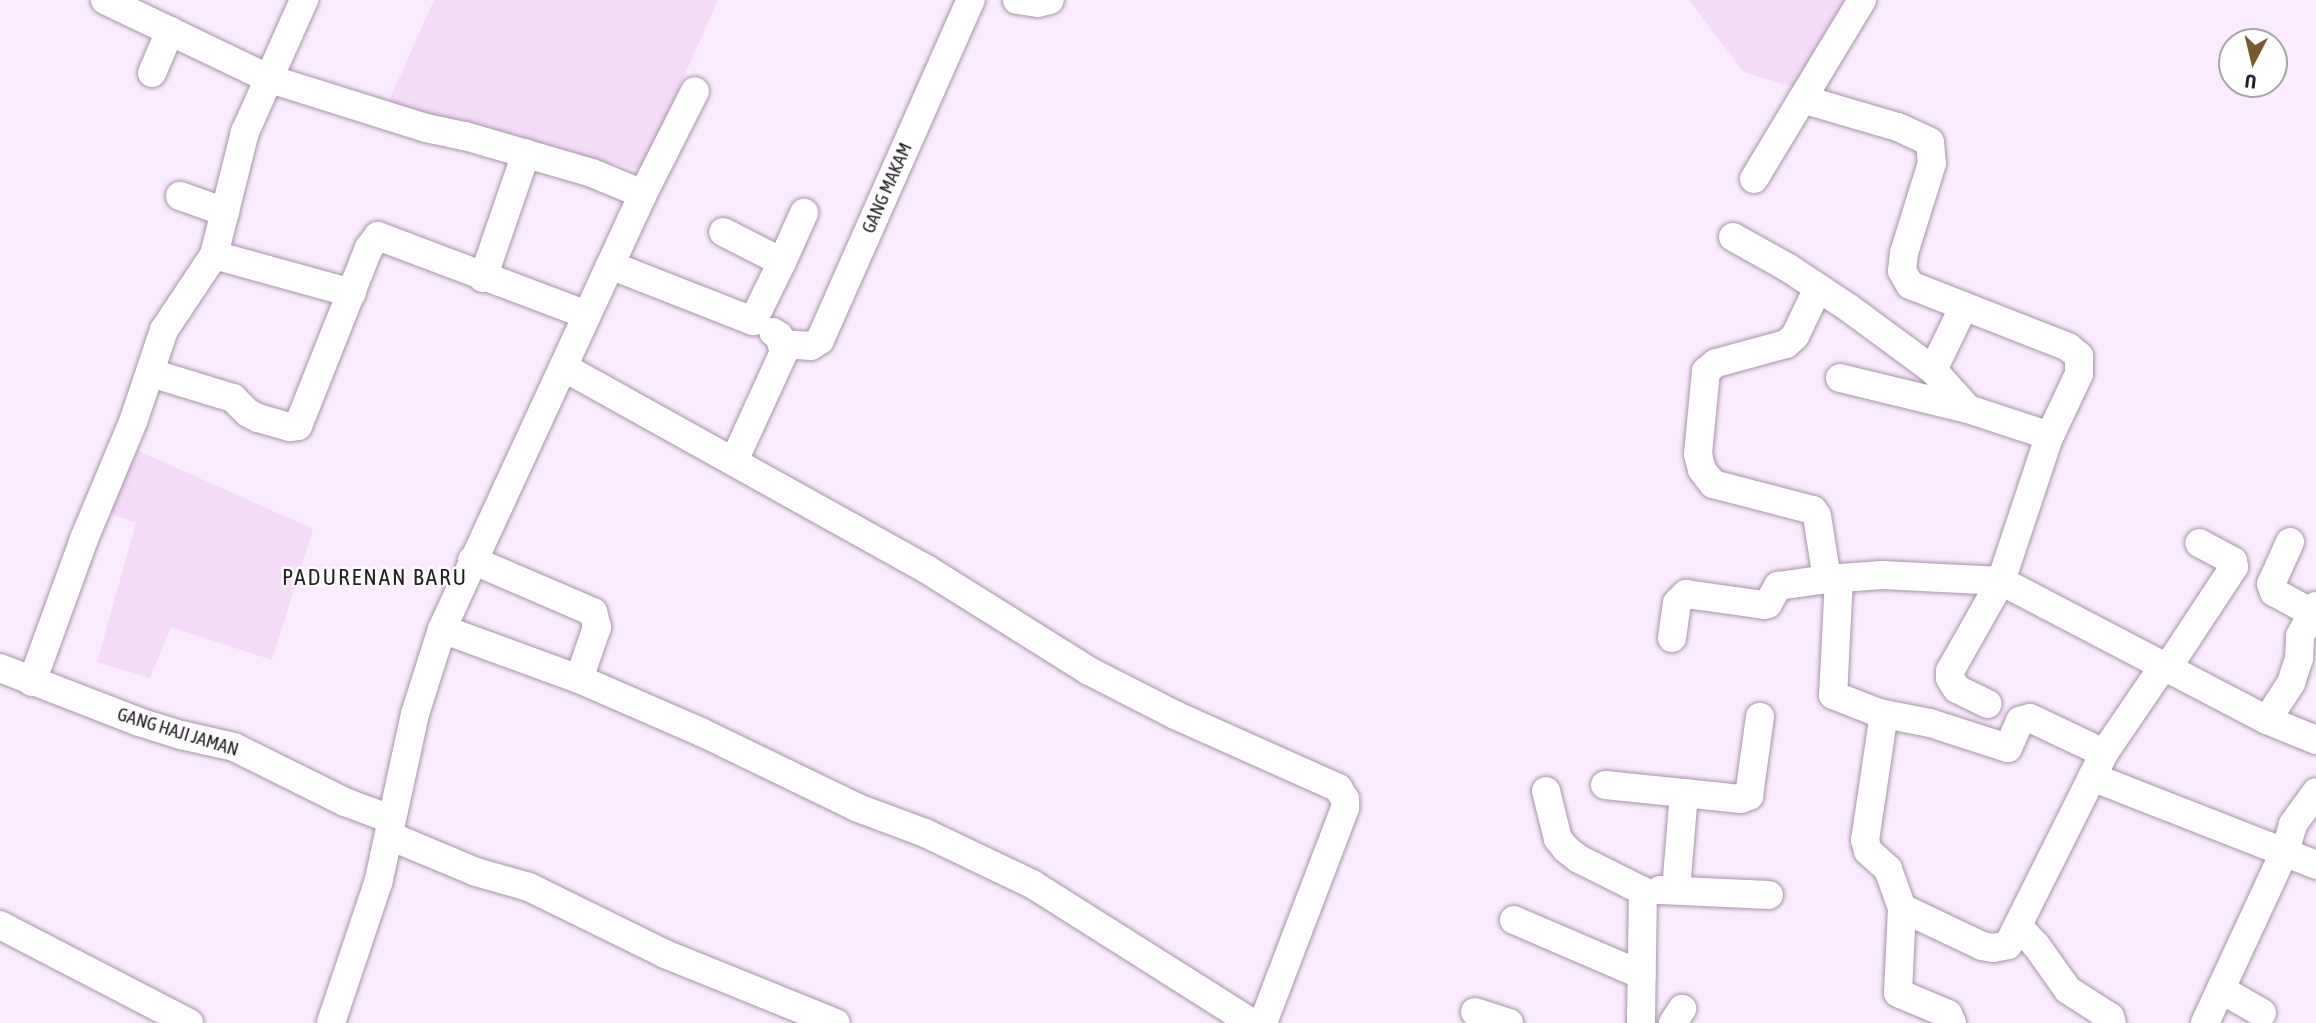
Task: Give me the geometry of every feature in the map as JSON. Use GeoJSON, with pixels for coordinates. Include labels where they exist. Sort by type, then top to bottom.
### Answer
{"type":"FeatureCollection","features":[{"type":"Feature","properties":{"kind":"street"},"geometry":{"type":"LineString","coordinates":[[105,0],[271,79],[426,128],[592,173],[643,194]]}},
{"type":"Feature","properties":{"kind":"street"},"geometry":{"type":"LineString","coordinates":[[32,682],[84,539],[151,373],[164,330],[214,255],[245,132],[271,79],[304,0]]}},
{"type":"Feature","properties":{"kind":"street","name":"GANG MAKAM"},"geometry":{"type":"LineString","coordinates":[[782,344],[811,346],[820,340],[971,0]]}},
{"type":"Feature","properties":{"kind":"street"},"geometry":{"type":"LineString","coordinates":[[1017,0],[1038,3],[1050,0]]}},
{"type":"Feature","properties":{"kind":"street"},"geometry":{"type":"LineString","coordinates":[[1754,179],[1862,0]]}},
{"type":"Feature","properties":{"kind":"street"},"geometry":{"type":"LineString","coordinates":[[152,74],[170,31]]}},
{"type":"Feature","properties":{"kind":"street"},"geometry":{"type":"LineString","coordinates":[[331,1023],[378,883],[415,714],[442,629],[472,560],[565,368],[643,194],[695,91]]}},
{"type":"Feature","properties":{"kind":"street"},"geometry":{"type":"LineString","coordinates":[[1802,99],[1898,127],[1930,142],[1932,163],[1904,253],[1902,271],[1910,285],[2068,347],[2079,356],[2078,374],[2050,436],[2001,581],[1950,671],[1957,689],[1988,704]]}},
{"type":"Feature","properties":{"kind":"street"},"geometry":{"type":"LineString","coordinates":[[483,278],[526,153]]}},
{"type":"Feature","properties":{"kind":"street"},"geometry":{"type":"LineString","coordinates":[[180,196],[225,212]]}},
{"type":"Feature","properties":{"kind":"street"},"geometry":{"type":"LineString","coordinates":[[753,321],[804,213]]}},
{"type":"Feature","properties":{"kind":"street"},"geometry":{"type":"LineString","coordinates":[[723,232],[782,262]]}},
{"type":"Feature","properties":{"kind":"street"},"geometry":{"type":"LineString","coordinates":[[151,373],[233,398],[248,413],[258,418],[290,427],[298,426],[372,242],[379,236],[587,316]]}},
{"type":"Feature","properties":{"kind":"street"},"geometry":{"type":"LineString","coordinates":[[1733,237],[1818,288],[1933,370],[1968,409]]}},
{"type":"Feature","properties":{"kind":"street"},"geometry":{"type":"LineString","coordinates":[[214,255],[352,293]]}},
{"type":"Feature","properties":{"kind":"street"},"geometry":{"type":"LineString","coordinates":[[610,265],[753,321],[779,336],[784,352],[769,390],[734,461]]}},
{"type":"Feature","properties":{"kind":"street"},"geometry":{"type":"LineString","coordinates":[[1818,288],[1795,336],[1786,344],[1716,363],[1706,371],[1698,454],[1702,470],[1713,484],[1812,510],[1817,516],[1833,578],[1833,695],[1879,713],[1930,723],[2008,748],[2020,721],[2030,718],[2098,765],[2240,838],[2284,851],[2316,865]]}},
{"type":"Feature","properties":{"kind":"street"},"geometry":{"type":"LineString","coordinates":[[1933,370],[1964,306]]}},
{"type":"Feature","properties":{"kind":"street"},"geometry":{"type":"LineString","coordinates":[[565,368],[928,570],[1089,671],[1175,715],[1338,788],[1345,799],[1345,808],[1263,1023]]}},
{"type":"Feature","properties":{"kind":"street"},"geometry":{"type":"LineString","coordinates":[[1840,378],[1968,409],[2050,436]]}},
{"type":"Feature","properties":{"kind":"street"},"geometry":{"type":"LineString","coordinates":[[2267,720],[2291,683],[2299,658],[2300,636],[2314,609],[2274,592],[2271,584],[2290,542]]}},
{"type":"Feature","properties":{"kind":"street"},"geometry":{"type":"LineString","coordinates":[[1902,908],[1993,948],[2008,945],[2098,765],[2234,567],[2233,561],[2199,543]]}},
{"type":"Feature","properties":{"kind":"street"},"geometry":{"type":"LineString","coordinates":[[472,560],[593,612],[597,627],[579,679]]}},
{"type":"Feature","properties":{"kind":"street"},"geometry":{"type":"LineString","coordinates":[[1672,638],[1677,603],[1683,595],[1767,605],[1778,586],[1833,578],[1915,575],[2001,581],[2267,720],[2316,740]]}},
{"type":"Feature","properties":{"kind":"street"},"geometry":{"type":"LineString","coordinates":[[442,629],[579,679],[764,760],[858,808],[925,834],[1032,884],[1252,1023]]}},
{"type":"Feature","properties":{"kind":"street","name":"GANG HAJI JAMAN"},"geometry":{"type":"LineString","coordinates":[[0,668],[181,735],[234,747],[476,872],[528,887],[665,954],[836,1023]]}},
{"type":"Feature","properties":{"kind":"street"},"geometry":{"type":"LineString","coordinates":[[1879,713],[1883,720],[1865,840],[1868,851],[1888,869],[1902,908],[1898,993],[1948,1014],[1952,1023]]}},
{"type":"Feature","properties":{"kind":"street"},"geometry":{"type":"LineString","coordinates":[[1605,785],[1741,799],[1749,796],[1760,718]]}},
{"type":"Feature","properties":{"kind":"street"},"geometry":{"type":"LineString","coordinates":[[1546,791],[1558,839],[1566,849],[1579,859],[1643,891],[1769,895]]}},
{"type":"Feature","properties":{"kind":"street"},"geometry":{"type":"LineString","coordinates":[[2206,1023],[2284,851],[2293,824],[2316,792]]}},
{"type":"Feature","properties":{"kind":"street"},"geometry":{"type":"LineString","coordinates":[[1676,890],[1684,793]]}},
{"type":"Feature","properties":{"kind":"street"},"geometry":{"type":"LineString","coordinates":[[1641,1023],[1643,891]]}},
{"type":"Feature","properties":{"kind":"street"},"geometry":{"type":"LineString","coordinates":[[1514,920],[1642,975]]}},
{"type":"Feature","properties":{"kind":"street"},"geometry":{"type":"LineString","coordinates":[[0,925],[189,1023]]}},
{"type":"Feature","properties":{"kind":"street"},"geometry":{"type":"LineString","coordinates":[[2018,926],[2036,944],[2068,990],[2110,1017],[2112,1023]]}},
{"type":"Feature","properties":{"kind":"street"},"geometry":{"type":"LineString","coordinates":[[2221,990],[2269,1020]]}},
{"type":"Feature","properties":{"kind":"street"},"geometry":{"type":"LineString","coordinates":[[1475,1012],[1510,1023]]}},
{"type":"Feature","properties":{"kind":"shaded area"},"geometry":{"type":"Polygon","coordinates":[[[434,0],[718,0],[642,170],[384,112],[434,0]]]}},
{"type":"Feature","properties":{"kind":"shaded area"},"geometry":{"type":"Polygon","coordinates":[[[1689,0],[1860,0],[1840,29],[1829,98],[1744,72],[1689,0]]]}},
{"type":"Feature","properties":{"kind":"shaded area"},"geometry":{"type":"Polygon","coordinates":[[[112,439],[313,529],[272,660],[171,627],[150,678],[97,662],[136,523],[92,507],[112,439]]]}},
{"type":"Feature","properties":{"kind":"district","name":"PADURENAN BARU"},"geometry":{"type":"Point","coordinates":[375,577]}}]}
